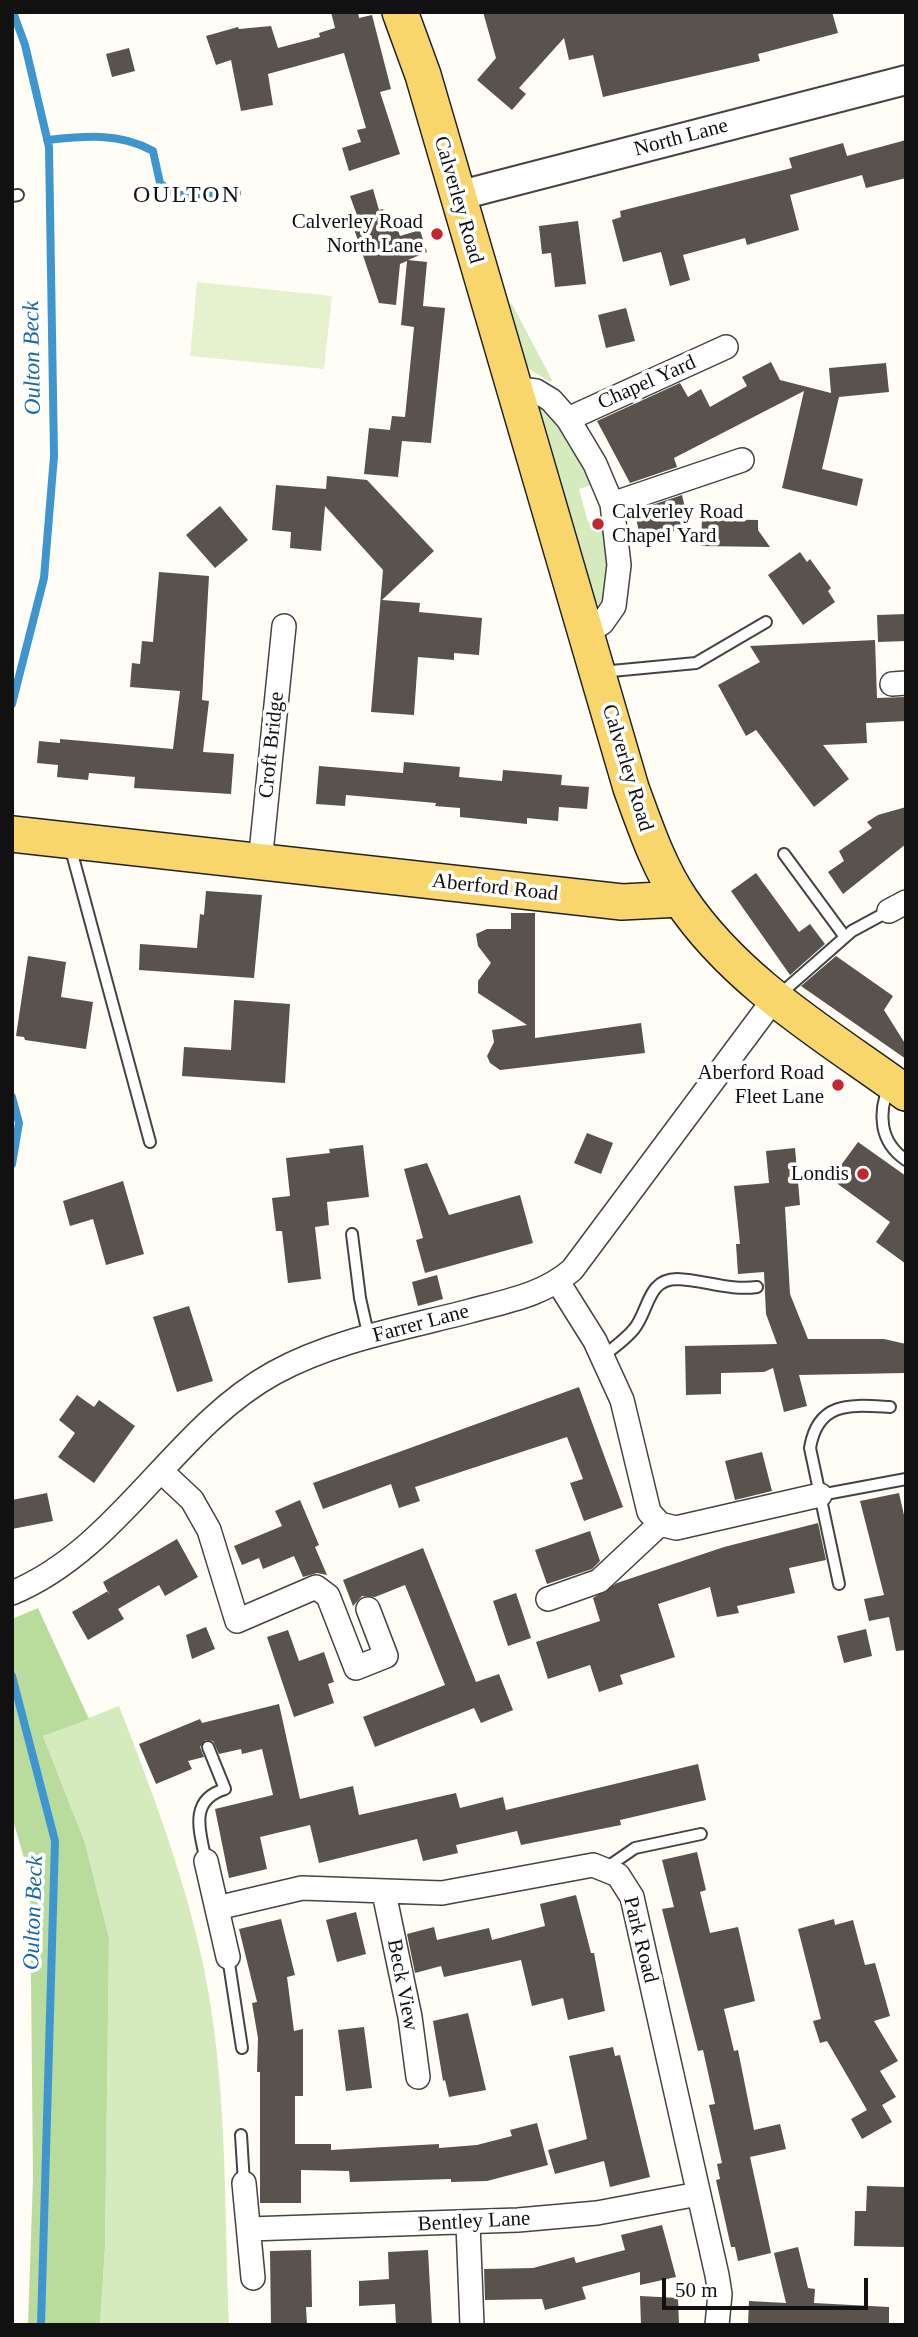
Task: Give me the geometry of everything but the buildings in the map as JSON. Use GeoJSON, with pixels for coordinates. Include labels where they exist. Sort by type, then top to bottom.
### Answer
{"type":"FeatureCollection","features":[{"type":"Feature","properties":{"kind":"main road","name":"Calverley Road"},"geometry":{"type":"LineString","coordinates":[[400,12],[423,75],[513,388],[647,832],[680,899]]}},
{"type":"Feature","properties":{"kind":"main road","name":"Aberford Road"},"geometry":{"type":"LineString","coordinates":[[17,834],[622,901],[680,899]]}},
{"type":"Feature","properties":{"kind":"main road"},"geometry":{"type":"LineString","coordinates":[[680,899],[720,950],[774,999],[901,1080]]}},
{"type":"Feature","properties":{"kind":"street","name":"North Lane"},"geometry":{"type":"LineString","coordinates":[[457,196],[906,80]]}},
{"type":"Feature","properties":{"kind":"street","name":"Chapel Yard"},"geometry":{"type":"LineString","coordinates":[[568,419],[726,347]]}},
{"type":"Feature","properties":{"kind":"street"},"geometry":{"type":"LineString","coordinates":[[513,388],[544,396],[568,419],[596,464],[612,504],[619,565],[614,606],[602,623],[587,633]]}},
{"type":"Feature","properties":{"kind":"street"},"geometry":{"type":"LineString","coordinates":[[612,504],[743,460]]}},
{"type":"Feature","properties":{"kind":"street","name":"Croft Bridge"},"geometry":{"type":"LineString","coordinates":[[260,863],[284,626]]}},
{"type":"Feature","properties":{"kind":"street","name":"Farrer Lane"},"geometry":{"type":"LineString","coordinates":[[12,1593],[63,1562],[161,1471],[215,1415],[254,1385],[309,1357],[525,1296],[558,1282],[572,1270],[774,999]]}},
{"type":"Feature","properties":{"kind":"street"},"geometry":{"type":"LineString","coordinates":[[558,1282],[602,1357],[622,1400],[649,1513],[660,1524],[676,1528],[820,1495]]}},
{"type":"Feature","properties":{"kind":"street"},"geometry":{"type":"LineString","coordinates":[[161,1471],[192,1500],[209,1530],[237,1620],[316,1587],[328,1596],[356,1668],[386,1656],[368,1609]]}},
{"type":"Feature","properties":{"kind":"street"},"geometry":{"type":"LineString","coordinates":[[548,1599],[599,1581],[660,1524]]}},
{"type":"Feature","properties":{"kind":"street"},"geometry":{"type":"LineString","coordinates":[[206,1861],[228,1957]]}},
{"type":"Feature","properties":{"kind":"street"},"geometry":{"type":"LineString","coordinates":[[217,1908],[302,1888],[442,1893],[580,1866],[606,1868]]}},
{"type":"Feature","properties":{"kind":"street","name":"Park Road"},"geometry":{"type":"LineString","coordinates":[[606,1868],[618,1875],[632,1897],[717,2275],[720,2294],[717,2325]]}},
{"type":"Feature","properties":{"kind":"street","name":"Beck View"},"geometry":{"type":"LineString","coordinates":[[384,1893],[410,2017],[418,2077]]}},
{"type":"Feature","properties":{"kind":"street"},"geometry":{"type":"LineString","coordinates":[[244,2183],[253,2277]]}},
{"type":"Feature","properties":{"kind":"street","name":"Bentley Lane"},"geometry":{"type":"LineString","coordinates":[[248,2229],[468,2224],[597,2213],[698,2194]]}},
{"type":"Feature","properties":{"kind":"street"},"geometry":{"type":"LineString","coordinates":[[468,2224],[472,2325]]}},
{"type":"Feature","properties":{"kind":"lane"},"geometry":{"type":"LineString","coordinates":[[598,673],[696,663],[766,622]]}},
{"type":"Feature","properties":{"kind":"lane"},"geometry":{"type":"LineString","coordinates":[[69,840],[150,1142]]}},
{"type":"Feature","properties":{"kind":"lane"},"geometry":{"type":"LineString","coordinates":[[784,854],[845,937]]}},
{"type":"Feature","properties":{"kind":"lane"},"geometry":{"type":"LineString","coordinates":[[774,999],[866,921],[897,906]]}},
{"type":"Feature","properties":{"kind":"lane"},"geometry":{"type":"LineString","coordinates":[[901,1080],[881,1106],[884,1132],[894,1152],[906,1160]]}},
{"type":"Feature","properties":{"kind":"lane"},"geometry":{"type":"LineString","coordinates":[[352,1234],[360,1298],[369,1338]]}},
{"type":"Feature","properties":{"kind":"lane"},"geometry":{"type":"LineString","coordinates":[[602,1357],[637,1326],[654,1287],[664,1281],[676,1279],[741,1289],[757,1287]]}},
{"type":"Feature","properties":{"kind":"lane"},"geometry":{"type":"LineString","coordinates":[[839,1584],[810,1448],[818,1424],[837,1408],[849,1405],[890,1407]]}},
{"type":"Feature","properties":{"kind":"lane"},"geometry":{"type":"LineString","coordinates":[[820,1495],[906,1479]]}},
{"type":"Feature","properties":{"kind":"lane"},"geometry":{"type":"LineString","coordinates":[[206,1861],[198,1815],[208,1798],[225,1789],[208,1747]]}},
{"type":"Feature","properties":{"kind":"lane"},"geometry":{"type":"LineString","coordinates":[[606,1868],[635,1848],[701,1834]]}},
{"type":"Feature","properties":{"kind":"lane"},"geometry":{"type":"LineString","coordinates":[[228,1957],[242,2048]]}},
{"type":"Feature","properties":{"kind":"lane"},"geometry":{"type":"LineString","coordinates":[[242,2134],[244,2183]]}},
{"type":"Feature","properties":{"kind":"green space"},"geometry":{"type":"Polygon","coordinates":[[[197,282],[332,296],[324,369],[190,356],[197,282]]]}},
{"type":"Feature","properties":{"kind":"green space"},"geometry":{"type":"Polygon","coordinates":[[[512,304],[552,380],[550,382],[526,367],[507,306],[512,304]]]}},
{"type":"Feature","properties":{"kind":"green space"},"geometry":{"type":"Polygon","coordinates":[[[544,407],[548,408],[584,465],[592,485],[579,489],[588,522],[602,518],[608,559],[602,605],[596,603],[541,411],[544,407]]]}},
{"type":"Feature","properties":{"kind":"green space"},"geometry":{"type":"Polygon","coordinates":[[[38,1608],[89,1719],[43,1736],[85,1843],[109,1938],[105,2247],[100,2325],[28,2325],[33,2178],[30,1879],[12,1817],[12,1619],[38,1608]]]}},
{"type":"Feature","properties":{"kind":"green space"},"geometry":{"type":"Polygon","coordinates":[[[119,1706],[177,1866],[203,1964],[211,2008],[224,2144],[229,2325],[100,2325],[105,2247],[109,1938],[85,1843],[43,1736],[119,1706]]]}},
{"type":"Feature","properties":{"kind":"waterway","name":"Oulton Beck"},"geometry":{"type":"LineString","coordinates":[[12,704],[44,578],[54,456],[49,147],[25,45],[13,12]]}},
{"type":"Feature","properties":{"kind":"waterway"},"geometry":{"type":"LineString","coordinates":[[47,140],[102,137],[128,141],[153,151],[160,183],[175,195],[237,193]]}},
{"type":"Feature","properties":{"kind":"waterway","name":"Oulton Beck"},"geometry":{"type":"LineString","coordinates":[[12,1097],[19,1123],[12,1164]]}},
{"type":"Feature","properties":{"kind":"waterway","name":"Oulton Beck"},"geometry":{"type":"LineString","coordinates":[[12,1676],[55,1841],[41,2325]]}},
{"type":"Feature","properties":{"kind":"place","name":"Calverley Road North Lane"},"geometry":{"type":"Point","coordinates":[437,234]}},
{"type":"Feature","properties":{"kind":"place","name":"Calverley Road Chapel Yard"},"geometry":{"type":"Point","coordinates":[598,524]}},
{"type":"Feature","properties":{"kind":"place","name":"Aberford Road Fleet Lane"},"geometry":{"type":"Point","coordinates":[838,1085]}},
{"type":"Feature","properties":{"kind":"place","name":"Londis"},"geometry":{"type":"Point","coordinates":[863,1174]}},
{"type":"Feature","properties":{"kind":"district","name":"OULTON"},"geometry":{"type":"Point","coordinates":[187,196]}}]}
